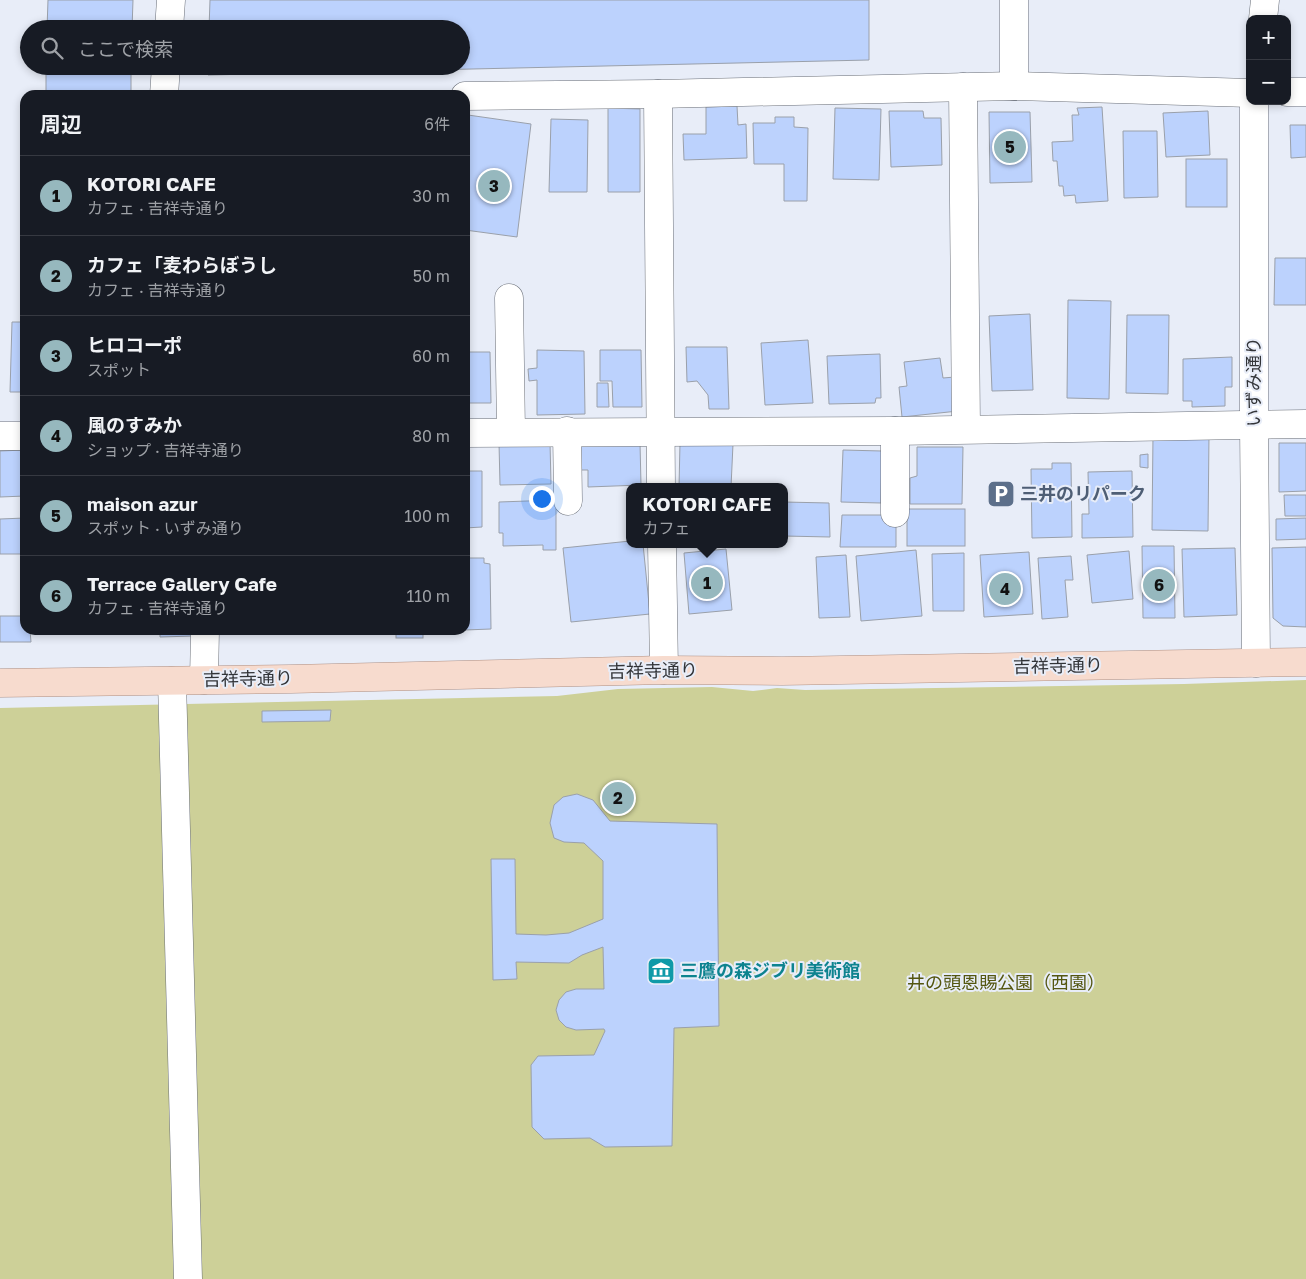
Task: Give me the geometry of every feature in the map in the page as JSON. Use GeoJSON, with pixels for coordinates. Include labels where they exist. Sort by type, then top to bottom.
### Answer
{"type":"FeatureCollection","features":[{"type":"Feature","properties":{"kind":"main road","name":"吉祥寺通り"},"geometry":{"type":"LineString","coordinates":[[0,682],[204,680],[664,670],[782,671],[1306,662]]}},
{"type":"Feature","properties":{"kind":"street"},"geometry":{"type":"LineString","coordinates":[[169,20],[170,0]]}},
{"type":"Feature","properties":{"kind":"street"},"geometry":{"type":"LineString","coordinates":[[1014,0],[1014,86]]}},
{"type":"Feature","properties":{"kind":"street"},"geometry":{"type":"LineString","coordinates":[[1263,15],[1265,0]]}},
{"type":"Feature","properties":{"kind":"street"},"geometry":{"type":"LineString","coordinates":[[164,90],[165,75]]}},
{"type":"Feature","properties":{"kind":"street"},"geometry":{"type":"LineString","coordinates":[[470,96],[1014,86],[1246,92]]}},
{"type":"Feature","properties":{"kind":"street"},"geometry":{"type":"LineString","coordinates":[[963,87],[966,429]]}},
{"type":"Feature","properties":{"kind":"street"},"geometry":{"type":"LineString","coordinates":[[1291,92],[1306,92]]}},
{"type":"Feature","properties":{"kind":"street"},"geometry":{"type":"LineString","coordinates":[[658,94],[661,483]]}},
{"type":"Feature","properties":{"kind":"street","name":"いずみ通り"},"geometry":{"type":"LineString","coordinates":[[1254,105],[1256,663]]}},
{"type":"Feature","properties":{"kind":"street"},"geometry":{"type":"LineString","coordinates":[[509,298],[511,432]]}},
{"type":"Feature","properties":{"kind":"street"},"geometry":{"type":"LineString","coordinates":[[470,432],[660,430],[895,431],[1306,424]]}},
{"type":"Feature","properties":{"kind":"street"},"geometry":{"type":"LineString","coordinates":[[567,431],[568,501]]}},
{"type":"Feature","properties":{"kind":"street"},"geometry":{"type":"LineString","coordinates":[[895,431],[895,514]]}},
{"type":"Feature","properties":{"kind":"street"},"geometry":{"type":"LineString","coordinates":[[0,436],[20,436]]}},
{"type":"Feature","properties":{"kind":"street"},"geometry":{"type":"LineString","coordinates":[[662,548],[664,670]]}},
{"type":"Feature","properties":{"kind":"street"},"geometry":{"type":"LineString","coordinates":[[204,680],[205,635]]}},
{"type":"Feature","properties":{"kind":"street"},"geometry":{"type":"LineString","coordinates":[[172,680],[188,1279]]}},
{"type":"Feature","properties":{"kind":"green space","name":"井の頭恩賜公園（西園）"},"geometry":{"type":"Polygon","coordinates":[[[1306,680],[1306,1279],[0,1279],[0,708],[557,696],[618,689],[712,687],[753,691],[777,688],[805,690],[1184,684],[1306,680]]]}},
{"type":"Feature","properties":{"kind":"building"},"geometry":{"type":"Polygon","coordinates":[[[48,0],[133,0],[132,20],[47,20],[48,0]]]}},
{"type":"Feature","properties":{"kind":"building"},"geometry":{"type":"Polygon","coordinates":[[[210,0],[869,0],[869,60],[470,69],[470,20],[209,20],[210,0]]]}},
{"type":"Feature","properties":{"kind":"building"},"geometry":{"type":"Polygon","coordinates":[[[46,75],[131,75],[131,90],[46,90],[46,75]]]}},
{"type":"Feature","properties":{"kind":"building"},"geometry":{"type":"Polygon","coordinates":[[[737,106],[738,125],[746,124],[747,158],[684,160],[683,134],[706,134],[706,107],[737,106]]]}},
{"type":"Feature","properties":{"kind":"building"},"geometry":{"type":"Polygon","coordinates":[[[1102,107],[1108,201],[1076,203],[1075,195],[1064,196],[1063,186],[1059,186],[1057,161],[1053,161],[1052,142],[1073,141],[1072,115],[1079,115],[1077,108],[1102,107]]]}},
{"type":"Feature","properties":{"kind":"building"},"geometry":{"type":"Polygon","coordinates":[[[608,108],[640,109],[640,192],[608,192],[608,108]]]}},
{"type":"Feature","properties":{"kind":"building"},"geometry":{"type":"Polygon","coordinates":[[[835,108],[881,109],[879,180],[833,179],[835,108]]]}},
{"type":"Feature","properties":{"kind":"building"},"geometry":{"type":"Polygon","coordinates":[[[889,111],[923,111],[924,118],[941,118],[942,165],[891,167],[889,111]]]}},
{"type":"Feature","properties":{"kind":"building"},"geometry":{"type":"Polygon","coordinates":[[[1208,111],[1210,155],[1166,157],[1163,113],[1208,111]]]}},
{"type":"Feature","properties":{"kind":"building"},"geometry":{"type":"Polygon","coordinates":[[[989,112],[1030,112],[1032,182],[990,183],[989,112]]]}},
{"type":"Feature","properties":{"kind":"building"},"geometry":{"type":"Polygon","coordinates":[[[470,115],[531,124],[517,237],[470,231],[470,115]]]}},
{"type":"Feature","properties":{"kind":"building"},"geometry":{"type":"Polygon","coordinates":[[[775,117],[794,117],[794,127],[808,128],[807,201],[784,201],[784,164],[754,164],[753,123],[775,123],[775,117]]]}},
{"type":"Feature","properties":{"kind":"building"},"geometry":{"type":"Polygon","coordinates":[[[551,119],[588,120],[587,192],[549,192],[551,119]]]}},
{"type":"Feature","properties":{"kind":"building"},"geometry":{"type":"Polygon","coordinates":[[[1290,125],[1306,125],[1306,157],[1291,158],[1290,125]]]}},
{"type":"Feature","properties":{"kind":"building"},"geometry":{"type":"Polygon","coordinates":[[[1123,131],[1157,131],[1158,197],[1124,198],[1123,131]]]}},
{"type":"Feature","properties":{"kind":"building"},"geometry":{"type":"Polygon","coordinates":[[[1186,159],[1227,159],[1227,207],[1186,207],[1186,159]]]}},
{"type":"Feature","properties":{"kind":"building"},"geometry":{"type":"Polygon","coordinates":[[[1275,258],[1306,258],[1306,305],[1274,305],[1275,258]]]}},
{"type":"Feature","properties":{"kind":"building"},"geometry":{"type":"Polygon","coordinates":[[[1068,300],[1111,301],[1109,399],[1067,398],[1068,300]]]}},
{"type":"Feature","properties":{"kind":"building"},"geometry":{"type":"Polygon","coordinates":[[[1030,314],[1033,390],[992,391],[989,316],[1030,314]]]}},
{"type":"Feature","properties":{"kind":"building"},"geometry":{"type":"Polygon","coordinates":[[[1127,315],[1169,315],[1168,394],[1126,393],[1127,315]]]}},
{"type":"Feature","properties":{"kind":"building"},"geometry":{"type":"Polygon","coordinates":[[[12,322],[20,322],[20,392],[10,392],[12,322]]]}},
{"type":"Feature","properties":{"kind":"building"},"geometry":{"type":"Polygon","coordinates":[[[808,340],[813,403],[765,405],[761,343],[808,340]]]}},
{"type":"Feature","properties":{"kind":"building"},"geometry":{"type":"Polygon","coordinates":[[[686,347],[727,347],[729,409],[709,409],[708,395],[697,381],[687,382],[686,347]]]}},
{"type":"Feature","properties":{"kind":"building"},"geometry":{"type":"Polygon","coordinates":[[[537,350],[584,351],[585,414],[537,415],[537,380],[529,381],[528,369],[537,368],[537,350]]]}},
{"type":"Feature","properties":{"kind":"building"},"geometry":{"type":"Polygon","coordinates":[[[600,350],[641,350],[642,407],[613,407],[612,381],[600,381],[600,350]]]}},
{"type":"Feature","properties":{"kind":"building"},"geometry":{"type":"Polygon","coordinates":[[[470,352],[490,352],[491,403],[470,403],[470,352]]]}},
{"type":"Feature","properties":{"kind":"building"},"geometry":{"type":"Polygon","coordinates":[[[880,354],[881,398],[876,398],[875,403],[829,404],[827,356],[880,354]]]}},
{"type":"Feature","properties":{"kind":"building"},"geometry":{"type":"Polygon","coordinates":[[[1232,357],[1232,387],[1225,387],[1225,406],[1192,407],[1192,401],[1183,401],[1183,359],[1232,357]]]}},
{"type":"Feature","properties":{"kind":"building"},"geometry":{"type":"Polygon","coordinates":[[[940,358],[943,378],[955,377],[958,411],[902,417],[899,387],[907,386],[904,362],[940,358]]]}},
{"type":"Feature","properties":{"kind":"building"},"geometry":{"type":"Polygon","coordinates":[[[597,383],[608,383],[609,407],[597,407],[597,383]]]}},
{"type":"Feature","properties":{"kind":"building"},"geometry":{"type":"Polygon","coordinates":[[[1153,435],[1209,435],[1208,531],[1152,530],[1153,435]]]}},
{"type":"Feature","properties":{"kind":"building"},"geometry":{"type":"Polygon","coordinates":[[[550,442],[551,484],[500,485],[499,443],[550,442]]]}},
{"type":"Feature","properties":{"kind":"building"},"geometry":{"type":"Polygon","coordinates":[[[640,443],[641,483],[588,487],[588,470],[575,470],[575,445],[640,443]]]}},
{"type":"Feature","properties":{"kind":"building"},"geometry":{"type":"Polygon","coordinates":[[[680,443],[733,444],[731,483],[679,483],[680,443]]]}},
{"type":"Feature","properties":{"kind":"building"},"geometry":{"type":"Polygon","coordinates":[[[1279,443],[1306,443],[1306,491],[1279,492],[1279,443]]]}},
{"type":"Feature","properties":{"kind":"building"},"geometry":{"type":"Polygon","coordinates":[[[917,447],[963,447],[962,504],[910,504],[910,478],[917,476],[917,447]]]}},
{"type":"Feature","properties":{"kind":"building"},"geometry":{"type":"Polygon","coordinates":[[[20,450],[20,496],[0,497],[0,451],[20,450]]]}},
{"type":"Feature","properties":{"kind":"building"},"geometry":{"type":"Polygon","coordinates":[[[843,450],[882,451],[881,503],[841,502],[843,450]]]}},
{"type":"Feature","properties":{"kind":"building"},"geometry":{"type":"Polygon","coordinates":[[[1148,454],[1148,468],[1140,467],[1140,455],[1148,454]]]}},
{"type":"Feature","properties":{"kind":"building"},"geometry":{"type":"Polygon","coordinates":[[[1052,463],[1071,463],[1072,537],[1032,538],[1031,469],[1052,469],[1052,463]]]}},
{"type":"Feature","properties":{"kind":"building"},"geometry":{"type":"Polygon","coordinates":[[[470,471],[482,471],[482,527],[470,528],[470,471]]]}},
{"type":"Feature","properties":{"kind":"building"},"geometry":{"type":"Polygon","coordinates":[[[1132,471],[1133,537],[1082,538],[1082,514],[1089,514],[1088,472],[1132,471]]]}},
{"type":"Feature","properties":{"kind":"building"},"geometry":{"type":"Polygon","coordinates":[[[1284,495],[1306,495],[1306,516],[1285,516],[1284,495]]]}},
{"type":"Feature","properties":{"kind":"building"},"geometry":{"type":"Polygon","coordinates":[[[556,500],[556,550],[543,550],[543,545],[503,546],[503,533],[499,533],[499,502],[556,500]]]}},
{"type":"Feature","properties":{"kind":"building"},"geometry":{"type":"Polygon","coordinates":[[[788,502],[829,503],[830,537],[788,536],[788,502]]]}},
{"type":"Feature","properties":{"kind":"building"},"geometry":{"type":"Polygon","coordinates":[[[907,509],[965,509],[965,546],[907,546],[907,509]]]}},
{"type":"Feature","properties":{"kind":"building"},"geometry":{"type":"Polygon","coordinates":[[[842,515],[883,515],[896,523],[896,547],[840,547],[842,515]]]}},
{"type":"Feature","properties":{"kind":"building"},"geometry":{"type":"Polygon","coordinates":[[[20,518],[20,554],[0,554],[0,519],[20,518]]]}},
{"type":"Feature","properties":{"kind":"building"},"geometry":{"type":"Polygon","coordinates":[[[1306,518],[1306,539],[1276,540],[1276,519],[1306,518]]]}},
{"type":"Feature","properties":{"kind":"building"},"geometry":{"type":"Polygon","coordinates":[[[626,541],[626,548],[643,548],[650,614],[571,622],[563,548],[626,541]]]}},
{"type":"Feature","properties":{"kind":"building"},"geometry":{"type":"Polygon","coordinates":[[[1142,546],[1174,546],[1175,618],[1143,618],[1142,546]]]}},
{"type":"Feature","properties":{"kind":"building"},"geometry":{"type":"Polygon","coordinates":[[[1306,547],[1306,627],[1283,626],[1273,618],[1272,548],[1306,547]]]}},
{"type":"Feature","properties":{"kind":"building"},"geometry":{"type":"Polygon","coordinates":[[[1235,548],[1237,615],[1184,617],[1182,549],[1235,548]]]}},
{"type":"Feature","properties":{"kind":"building"},"geometry":{"type":"Polygon","coordinates":[[[726,549],[732,610],[689,614],[684,553],[726,549]]]}},
{"type":"Feature","properties":{"kind":"building"},"geometry":{"type":"Polygon","coordinates":[[[916,550],[922,616],[861,621],[856,556],[916,550]]]}},
{"type":"Feature","properties":{"kind":"building"},"geometry":{"type":"Polygon","coordinates":[[[1129,551],[1133,599],[1092,603],[1087,555],[1129,551]]]}},
{"type":"Feature","properties":{"kind":"building"},"geometry":{"type":"Polygon","coordinates":[[[1029,552],[1033,614],[984,617],[980,555],[1029,552]]]}},
{"type":"Feature","properties":{"kind":"building"},"geometry":{"type":"Polygon","coordinates":[[[964,553],[964,611],[933,611],[932,554],[964,553]]]}},
{"type":"Feature","properties":{"kind":"building"},"geometry":{"type":"Polygon","coordinates":[[[846,555],[850,617],[819,618],[816,557],[846,555]]]}},
{"type":"Feature","properties":{"kind":"building"},"geometry":{"type":"Polygon","coordinates":[[[1071,556],[1073,580],[1065,580],[1068,617],[1042,619],[1038,558],[1071,556]]]}},
{"type":"Feature","properties":{"kind":"building"},"geometry":{"type":"Polygon","coordinates":[[[470,558],[484,558],[484,563],[490,564],[491,629],[470,630],[470,558]]]}},
{"type":"Feature","properties":{"kind":"building"},"geometry":{"type":"Polygon","coordinates":[[[0,616],[20,616],[20,635],[30,635],[31,642],[0,642],[0,616]]]}},
{"type":"Feature","properties":{"kind":"building"},"geometry":{"type":"Polygon","coordinates":[[[160,635],[194,635],[194,636],[160,637],[160,635]]]}},
{"type":"Feature","properties":{"kind":"building"},"geometry":{"type":"Polygon","coordinates":[[[396,635],[423,635],[423,638],[396,638],[396,635]]]}},
{"type":"Feature","properties":{"kind":"building"},"geometry":{"type":"Polygon","coordinates":[[[331,710],[330,721],[262,722],[262,711],[331,710]]]}},
{"type":"Feature","properties":{"kind":"building","name":"三鷹の森ジブリ美術館"},"geometry":{"type":"Polygon","coordinates":[[[577,794],[593,800],[610,821],[717,824],[719,1026],[674,1028],[672,1146],[605,1147],[590,1138],[544,1139],[532,1127],[531,1065],[538,1056],[594,1055],[605,1031],[604,1029],[576,1030],[566,1027],[559,1020],[556,1010],[559,1000],[566,992],[576,989],[604,989],[603,947],[582,955],[569,963],[516,962],[517,979],[493,980],[491,859],[515,859],[516,934],[546,935],[569,933],[603,919],[603,861],[584,843],[564,842],[554,838],[550,823],[554,805],[563,797],[577,794]]]}},
{"type":"Feature","properties":{"kind":"place","name":"maison azur"},"geometry":{"type":"Point","coordinates":[1010,147]}},
{"type":"Feature","properties":{"kind":"place","name":"ヒロコーポ"},"geometry":{"type":"Point","coordinates":[494,186]}},
{"type":"Feature","properties":{"kind":"place","name":"三井のリパーク"},"geometry":{"type":"Point","coordinates":[1001,494]}},
{"type":"Feature","properties":{"kind":"place","name":"KOTORI CAFE"},"geometry":{"type":"Point","coordinates":[707,583]}},
{"type":"Feature","properties":{"kind":"place","name":"Terrace Gallery Cafe"},"geometry":{"type":"Point","coordinates":[1159,585]}},
{"type":"Feature","properties":{"kind":"place","name":"風のすみか"},"geometry":{"type":"Point","coordinates":[1005,589]}},
{"type":"Feature","properties":{"kind":"place","name":"カフェ「麦わらぼうし"},"geometry":{"type":"Point","coordinates":[618,798]}},
{"type":"Feature","properties":{"kind":"place","name":"三鷹の森ジブリ美術館"},"geometry":{"type":"Point","coordinates":[661,971]}}]}
